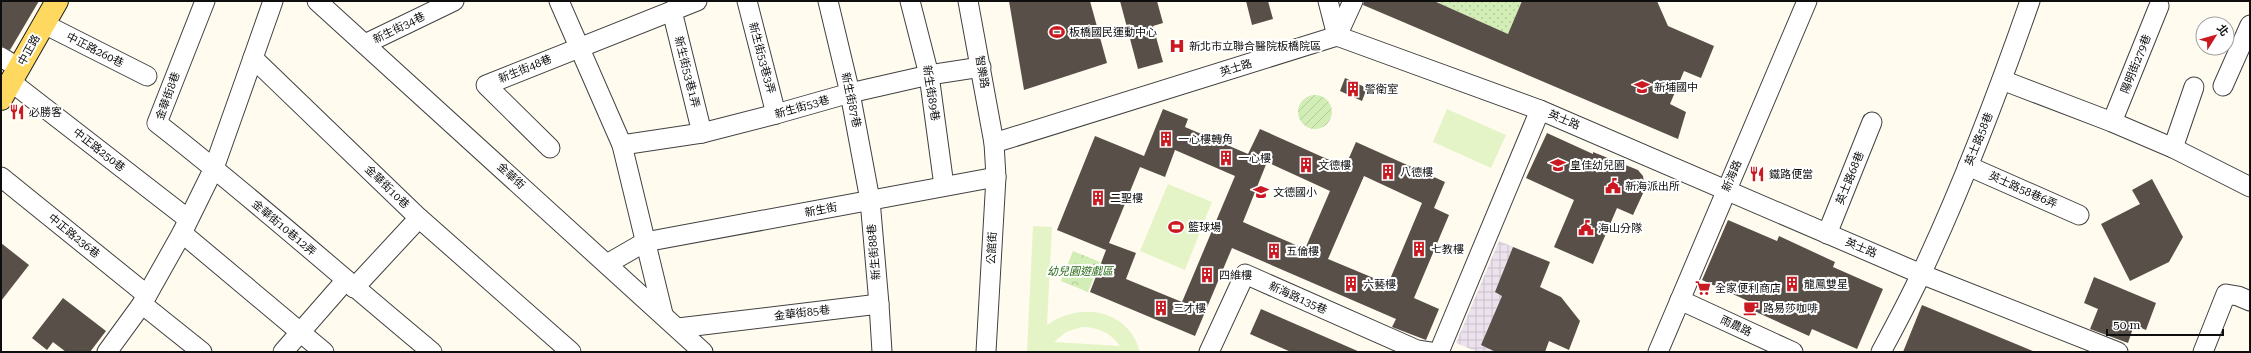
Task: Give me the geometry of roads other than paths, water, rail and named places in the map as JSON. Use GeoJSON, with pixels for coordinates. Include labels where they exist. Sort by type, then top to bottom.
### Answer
{"type":"FeatureCollection","features":[{"type":"Feature","properties":{"kind":"main road","name":"中正路"},"geometry":{"type":"LineString","coordinates":[[8,76],[44,24],[57,1]]}},
{"type":"Feature","properties":{"kind":"street","name":"金華街8巷"},"geometry":{"type":"LineString","coordinates":[[205,1],[157,123],[214,168]]}},
{"type":"Feature","properties":{"kind":"street"},"geometry":{"type":"LineString","coordinates":[[107,352],[144,299],[185,226],[214,168],[273,1]]}},
{"type":"Feature","properties":{"kind":"street","name":"金華街"},"geometry":{"type":"LineString","coordinates":[[317,1],[663,314],[703,352]]}},
{"type":"Feature","properties":{"kind":"street"},"geometry":{"type":"LineString","coordinates":[[559,1],[622,145],[663,314]]}},
{"type":"Feature","properties":{"kind":"street"},"geometry":{"type":"LineString","coordinates":[[579,47],[661,9],[697,1]]}},
{"type":"Feature","properties":{"kind":"street","name":"新生街53巷3弄"},"geometry":{"type":"LineString","coordinates":[[747,1],[776,114]]}},
{"type":"Feature","properties":{"kind":"street","name":"新生街87巷"},"geometry":{"type":"LineString","coordinates":[[828,1],[850,93],[870,200]]}},
{"type":"Feature","properties":{"kind":"street","name":"新生街89巷"},"geometry":{"type":"LineString","coordinates":[[910,1],[929,75],[944,186]]}},
{"type":"Feature","properties":{"kind":"street","name":"智樂路"},"geometry":{"type":"LineString","coordinates":[[968,1],[994,143]]}},
{"type":"Feature","properties":{"kind":"street"},"geometry":{"type":"LineString","coordinates":[[1328,1],[1337,36]]}},
{"type":"Feature","properties":{"kind":"street"},"geometry":{"type":"LineString","coordinates":[[1337,36],[1353,1]]}},
{"type":"Feature","properties":{"kind":"street","name":"新海路"},"geometry":{"type":"LineString","coordinates":[[1658,352],[1807,1]]}},
{"type":"Feature","properties":{"kind":"street","name":"英士路58巷"},"geometry":{"type":"LineString","coordinates":[[1881,352],[1921,274],[1968,166],[2002,80],[2030,1]]}},
{"type":"Feature","properties":{"kind":"street","name":"新生街34巷"},"geometry":{"type":"LineString","coordinates":[[365,44],[444,3]]}},
{"type":"Feature","properties":{"kind":"street","name":"陽明街279巷"},"geometry":{"type":"LineString","coordinates":[[2112,122],[2159,6]]}},
{"type":"Feature","properties":{"kind":"street","name":"新生街53巷1弄"},"geometry":{"type":"LineString","coordinates":[[661,9],[702,133]]}},
{"type":"Feature","properties":{"kind":"street","name":"中正路260巷"},"geometry":{"type":"LineString","coordinates":[[44,24],[147,76]]}},
{"type":"Feature","properties":{"kind":"street"},"geometry":{"type":"LineString","coordinates":[[2235,41],[2250,24]]}},
{"type":"Feature","properties":{"kind":"street","name":"英士路"},"geometry":{"type":"LineString","coordinates":[[994,143],[1337,36],[1540,110],[2086,346],[2118,352]]}},
{"type":"Feature","properties":{"kind":"street","name":"新生街48巷"},"geometry":{"type":"LineString","coordinates":[[550,148],[486,85],[579,47]]}},
{"type":"Feature","properties":{"kind":"street"},"geometry":{"type":"LineString","coordinates":[[2224,86],[2231,56]]}},
{"type":"Feature","properties":{"kind":"street","name":"金華街10巷"},"geometry":{"type":"LineString","coordinates":[[252,58],[419,218],[571,352]]}},
{"type":"Feature","properties":{"kind":"street","name":"新生街53巷"},"geometry":{"type":"LineString","coordinates":[[622,145],[702,133],[850,93],[929,75],[981,67]]}},
{"type":"Feature","properties":{"kind":"street","name":"中正路250巷"},"geometry":{"type":"LineString","coordinates":[[8,76],[185,226],[300,332],[324,352]]}},
{"type":"Feature","properties":{"kind":"street"},"geometry":{"type":"LineString","coordinates":[[2002,80],[2112,122],[2173,148],[2250,187]]}},
{"type":"Feature","properties":{"kind":"street"},"geometry":{"type":"LineString","coordinates":[[2173,148],[2194,87]]}},
{"type":"Feature","properties":{"kind":"street"},"geometry":{"type":"LineString","coordinates":[[1440,352],[1540,110]]}},
{"type":"Feature","properties":{"kind":"street","name":"英士路68巷"},"geometry":{"type":"LineString","coordinates":[[1828,234],[1872,122]]}},
{"type":"Feature","properties":{"kind":"street","name":"公館街"},"geometry":{"type":"LineString","coordinates":[[986,352],[996,177],[994,143]]}},
{"type":"Feature","properties":{"kind":"street","name":"英士路58巷6弄"},"geometry":{"type":"LineString","coordinates":[[1968,166],[2079,215]]}},
{"type":"Feature","properties":{"kind":"street","name":"金華街10巷12弄"},"geometry":{"type":"LineString","coordinates":[[214,168],[432,352]]}},
{"type":"Feature","properties":{"kind":"street","name":"中正路236巷"},"geometry":{"type":"LineString","coordinates":[[1,177],[144,299],[202,352]]}},
{"type":"Feature","properties":{"kind":"street","name":"新生街"},"geometry":{"type":"LineString","coordinates":[[607,264],[645,242],[996,177]]}},
{"type":"Feature","properties":{"kind":"street","name":"新生街88巷"},"geometry":{"type":"LineString","coordinates":[[870,200],[879,304]]}},
{"type":"Feature","properties":{"kind":"street"},"geometry":{"type":"LineString","coordinates":[[283,352],[300,332],[419,218]]}},
{"type":"Feature","properties":{"kind":"street","name":"新海路135巷"},"geometry":{"type":"LineString","coordinates":[[1209,352],[1245,274],[1417,350],[1430,352]]}},
{"type":"Feature","properties":{"kind":"street"},"geometry":{"type":"LineString","coordinates":[[2203,352],[2226,294],[2238,296],[2250,301]]}},
{"type":"Feature","properties":{"kind":"street","name":"雨農路"},"geometry":{"type":"LineString","coordinates":[[1680,300],[1793,352]]}},
{"type":"Feature","properties":{"kind":"street"},"geometry":{"type":"LineString","coordinates":[[879,304],[882,352]]}},
{"type":"Feature","properties":{"kind":"street","name":"金華街85巷"},"geometry":{"type":"LineString","coordinates":[[678,328],[879,304]]}},
{"type":"Feature","properties":{"kind":"place","name":"板橋國民運動中心"},"geometry":{"type":"Point","coordinates":[1057,32]}},
{"type":"Feature","properties":{"kind":"place","name":"新北市立聯合醫院板橋院區"},"geometry":{"type":"Point","coordinates":[1177,46]}},
{"type":"Feature","properties":{"kind":"place","name":"新埔國中"},"geometry":{"type":"Point","coordinates":[1642,87]}},
{"type":"Feature","properties":{"kind":"place","name":"警衛室"},"geometry":{"type":"Point","coordinates":[1353,89]}},
{"type":"Feature","properties":{"kind":"place","name":"必勝客"},"geometry":{"type":"Point","coordinates":[17,112]}},
{"type":"Feature","properties":{"kind":"place","name":"一心樓轉角"},"geometry":{"type":"Point","coordinates":[1166,139]}},
{"type":"Feature","properties":{"kind":"place","name":"一心樓"},"geometry":{"type":"Point","coordinates":[1226,158]}},
{"type":"Feature","properties":{"kind":"place","name":"文德樓"},"geometry":{"type":"Point","coordinates":[1306,165]}},
{"type":"Feature","properties":{"kind":"place","name":"皇佳幼兒園"},"geometry":{"type":"Point","coordinates":[1558,165]}},
{"type":"Feature","properties":{"kind":"place","name":"八德樓"},"geometry":{"type":"Point","coordinates":[1388,172]}},
{"type":"Feature","properties":{"kind":"place","name":"鐵路便當"},"geometry":{"type":"Point","coordinates":[1757,174]}},
{"type":"Feature","properties":{"kind":"place","name":"新海派出所"},"geometry":{"type":"Point","coordinates":[1613,186]}},
{"type":"Feature","properties":{"kind":"place","name":"文德國小"},"geometry":{"type":"Point","coordinates":[1261,192]}},
{"type":"Feature","properties":{"kind":"place","name":"二聖樓"},"geometry":{"type":"Point","coordinates":[1098,198]}},
{"type":"Feature","properties":{"kind":"place","name":"籃球場"},"geometry":{"type":"Point","coordinates":[1176,227]}},
{"type":"Feature","properties":{"kind":"place","name":"海山分隊"},"geometry":{"type":"Point","coordinates":[1586,228]}},
{"type":"Feature","properties":{"kind":"place","name":"七教樓"},"geometry":{"type":"Point","coordinates":[1419,249]}},
{"type":"Feature","properties":{"kind":"place","name":"五倫樓"},"geometry":{"type":"Point","coordinates":[1274,251]}},
{"type":"Feature","properties":{"kind":"place","name":"四維樓"},"geometry":{"type":"Point","coordinates":[1207,275]}},
{"type":"Feature","properties":{"kind":"place","name":"六藝樓"},"geometry":{"type":"Point","coordinates":[1351,284]}},
{"type":"Feature","properties":{"kind":"place","name":"龍鳳雙星"},"geometry":{"type":"Point","coordinates":[1792,284]}},
{"type":"Feature","properties":{"kind":"place","name":"全家便利商店"},"geometry":{"type":"Point","coordinates":[1703,288]}},
{"type":"Feature","properties":{"kind":"place","name":"三才樓"},"geometry":{"type":"Point","coordinates":[1161,308]}},
{"type":"Feature","properties":{"kind":"place","name":"路易莎咖啡"},"geometry":{"type":"Point","coordinates":[1751,308]}},
{"type":"Feature","properties":{"kind":"park label","name":"幼兒園遊戲區"},"geometry":{"type":"Point","coordinates":[1080,271]}}]}
